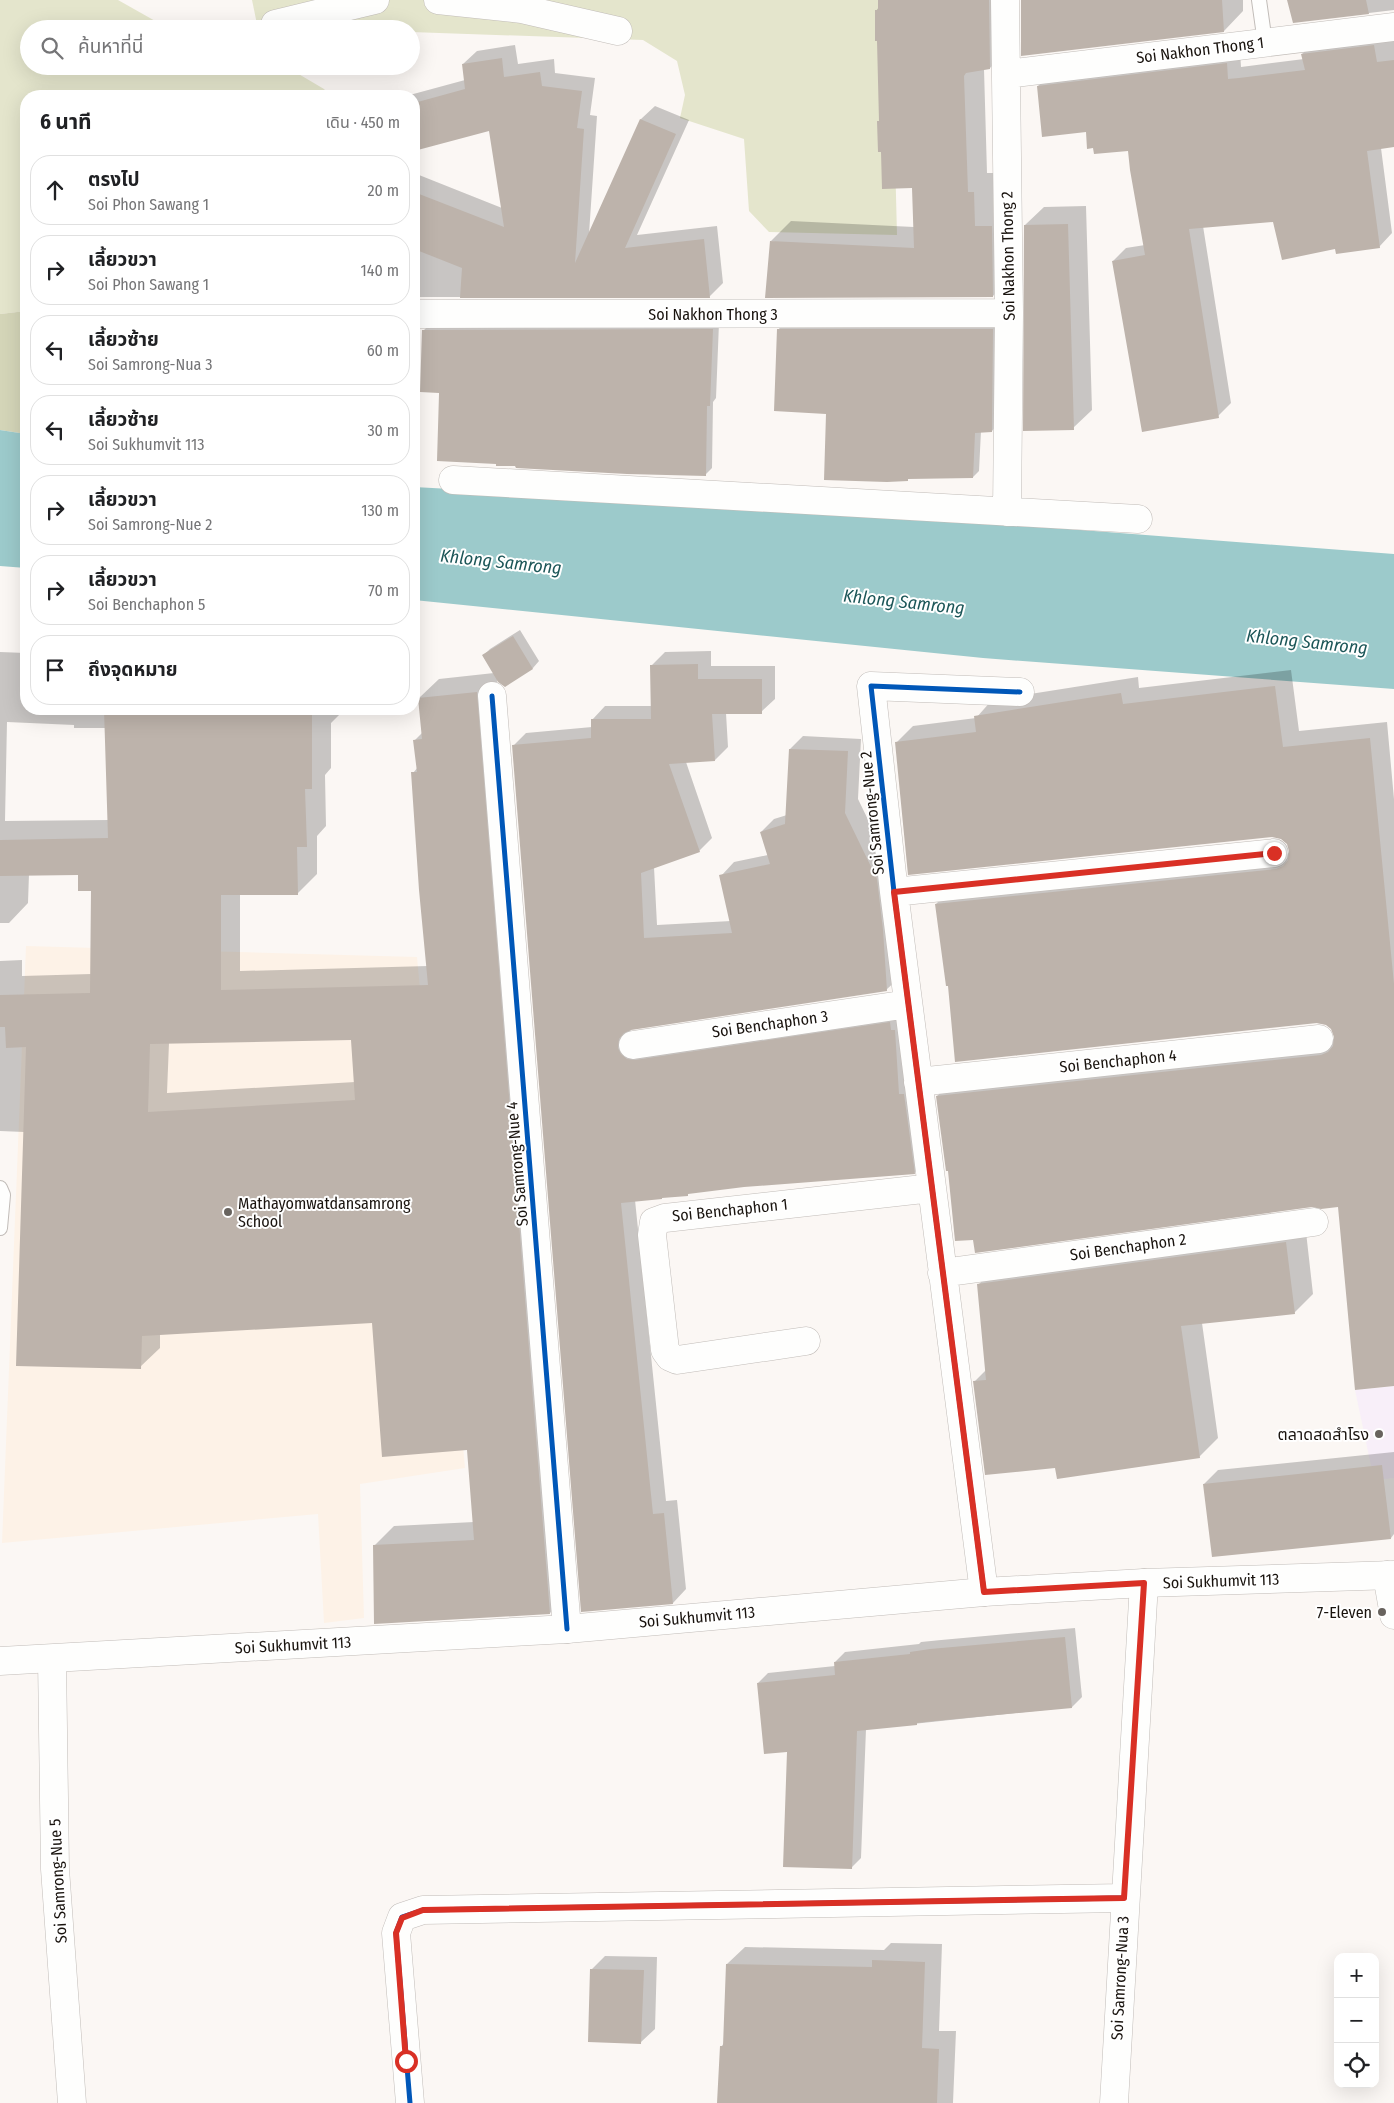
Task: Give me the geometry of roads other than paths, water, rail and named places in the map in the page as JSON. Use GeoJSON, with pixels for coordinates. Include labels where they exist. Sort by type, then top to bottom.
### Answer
{"type":"FeatureCollection","features":[{"type":"Feature","properties":{"kind":"street"},"geometry":{"type":"LineString","coordinates":[[292,20],[375,0]]}},
{"type":"Feature","properties":{"kind":"street"},"geometry":{"type":"LineString","coordinates":[[438,0],[522,9],[618,31]]}},
{"type":"Feature","properties":{"kind":"street","name":"Soi Nakhon Thong 2"},"geometry":{"type":"LineString","coordinates":[[1005,0],[1009,313],[1007,512]]}},
{"type":"Feature","properties":{"kind":"street","name":"Soi Nakhon Thong 1"},"geometry":{"type":"LineString","coordinates":[[1006,74],[1394,27]]}},
{"type":"Feature","properties":{"kind":"street","name":"Soi Nakhon Thong 3"},"geometry":{"type":"LineString","coordinates":[[420,314],[1009,313]]}},
{"type":"Feature","properties":{"kind":"street"},"geometry":{"type":"LineString","coordinates":[[453,480],[1138,519]]}},
{"type":"Feature","properties":{"kind":"street","name":"Soi Samrong-Nue 2"},"geometry":{"type":"LineString","coordinates":[[984,1592],[894,892],[871,686],[1020,692]]}},
{"type":"Feature","properties":{"kind":"street","name":"Soi Samrong-Nue 4"},"geometry":{"type":"LineString","coordinates":[[492,696],[567,1629]]}},
{"type":"Feature","properties":{"kind":"street"},"geometry":{"type":"LineString","coordinates":[[894,892],[1274,853]]}},
{"type":"Feature","properties":{"kind":"street","name":"Soi Benchaphon 3"},"geometry":{"type":"LineString","coordinates":[[633,1045],[908,1004]]}},
{"type":"Feature","properties":{"kind":"street","name":"Soi Benchaphon 4"},"geometry":{"type":"LineString","coordinates":[[918,1082],[1319,1039]]}},
{"type":"Feature","properties":{"kind":"street","name":"Soi Benchaphon 1"},"geometry":{"type":"LineString","coordinates":[[806,1341],[677,1360],[670,1357],[666,1350],[652,1235],[654,1222],[665,1218],[932,1188]]}},
{"type":"Feature","properties":{"kind":"street","name":"Soi Benchaphon 2"},"geometry":{"type":"LineString","coordinates":[[942,1273],[1314,1222]]}},
{"type":"Feature","properties":{"kind":"street"},"geometry":{"type":"LineString","coordinates":[[1391,1575],[1394,1615]]}},
{"type":"Feature","properties":{"kind":"street","name":"Soi Sukhumvit 113"},"geometry":{"type":"LineString","coordinates":[[0,1661],[567,1629],[984,1592],[1144,1583],[1391,1575]]}},
{"type":"Feature","properties":{"kind":"street","name":"Soi Samrong-Nua 3"},"geometry":{"type":"LineString","coordinates":[[1114,2103],[1124,1898],[1144,1583]]}},
{"type":"Feature","properties":{"kind":"street","name":"Soi Samrong-Nue 5"},"geometry":{"type":"LineString","coordinates":[[52,1659],[55,1869],[72,2103]]}},
{"type":"Feature","properties":{"kind":"street"},"geometry":{"type":"LineString","coordinates":[[410,2103],[396,1933],[402,1918],[423,1910],[1124,1898]]}},
{"type":"Feature","properties":{"kind":"lane"},"geometry":{"type":"LineString","coordinates":[[1259,0],[1265,42]]}},
{"type":"Feature","properties":{"kind":"lane"},"geometry":{"type":"LineString","coordinates":[[0,1188],[3,1195],[0,1228]]}},
{"type":"Feature","properties":{"kind":"water"},"geometry":{"type":"Polygon","coordinates":[[[0,430],[20,433],[20,568],[0,566],[0,430]]]}},
{"type":"Feature","properties":{"kind":"water","name":"Khlong Samrong"},"geometry":{"type":"Polygon","coordinates":[[[420,487],[767,506],[1394,554],[1394,689],[983,658],[420,601],[420,487]]]}},
{"type":"Feature","properties":{"kind":"place","name":"Mathayomwatdansamrong School"},"geometry":{"type":"Point","coordinates":[228,1212]}},
{"type":"Feature","properties":{"kind":"place","name":"ตลาดสดสำโรง"},"geometry":{"type":"Point","coordinates":[1379,1434]}},
{"type":"Feature","properties":{"kind":"place","name":"7-Eleven"},"geometry":{"type":"Point","coordinates":[1382,1612]}}]}
